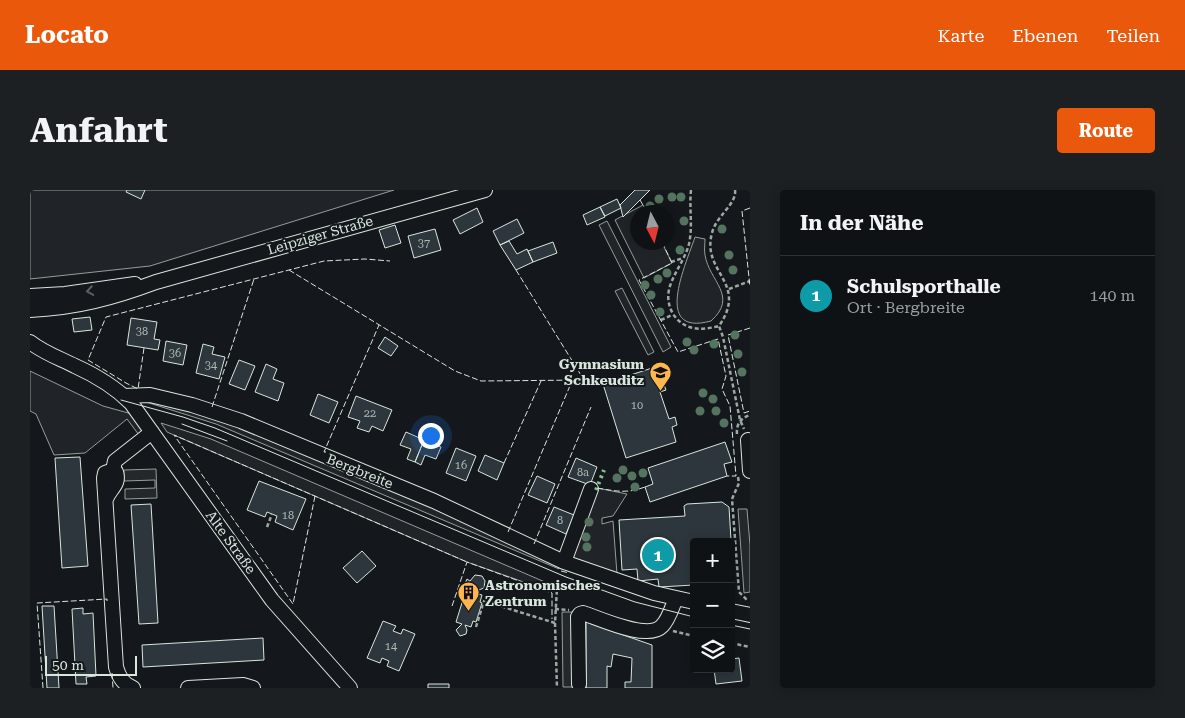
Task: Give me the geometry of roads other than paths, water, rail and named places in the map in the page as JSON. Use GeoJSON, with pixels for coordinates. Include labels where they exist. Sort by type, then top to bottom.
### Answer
{"type":"FeatureCollection","features":[{"type":"Feature","properties":{"kind":"street","name":"Leipziger Straße"},"geometry":{"type":"LineString","coordinates":[[30,310],[82,304],[118,296],[156,282],[484,190]]}},
{"type":"Feature","properties":{"kind":"street","name":"Leipziger Straße"},"geometry":{"type":"LineString","coordinates":[[30,296],[65,294],[156,282]]}},
{"type":"Feature","properties":{"kind":"street"},"geometry":{"type":"LineString","coordinates":[[34,346],[101,380],[124,396]]}},
{"type":"Feature","properties":{"kind":"street","name":"Bergbreite"},"geometry":{"type":"LineString","coordinates":[[124,396],[150,395],[192,405],[241,421],[434,501],[564,562],[654,593],[690,601]]}},
{"type":"Feature","properties":{"kind":"street","name":"Alte Straße"},"geometry":{"type":"LineString","coordinates":[[124,396],[138,410],[272,600],[345,686]]}},
{"type":"Feature","properties":{"kind":"street"},"geometry":{"type":"LineString","coordinates":[[133,688],[127,686],[120,677],[116,667],[106,499],[108,493],[116,485],[118,478],[116,472],[112,470],[115,461],[152,432]]}},
{"type":"Feature","properties":{"kind":"street"},"geometry":{"type":"LineString","coordinates":[[742,438],[744,472]]}},
{"type":"Feature","properties":{"kind":"street"},"geometry":{"type":"LineString","coordinates":[[564,562],[591,489]]}},
{"type":"Feature","properties":{"kind":"street"},"geometry":{"type":"LineString","coordinates":[[579,684],[578,616],[580,614],[583,613],[644,632],[652,632],[663,625],[676,598]]}},
{"type":"Feature","properties":{"kind":"street"},"geometry":{"type":"LineString","coordinates":[[735,611],[749,612]]}},
{"type":"Feature","properties":{"kind":"street"},"geometry":{"type":"LineString","coordinates":[[188,688],[243,684],[253,688]]}},
{"type":"Feature","properties":{"kind":"tram line"},"geometry":{"type":"LineString","coordinates":[[121,400],[215,428],[566,577],[635,602],[690,616]]}},
{"type":"Feature","properties":{"kind":"tram line"},"geometry":{"type":"LineString","coordinates":[[182,424],[227,441]]}},
{"type":"Feature","properties":{"kind":"tram line"},"geometry":{"type":"LineString","coordinates":[[735,626],[750,629]]}},
{"type":"Feature","properties":{"kind":"place","name":"Gymnasium Schkeuditz"},"geometry":{"type":"Point","coordinates":[660,391]}},
{"type":"Feature","properties":{"kind":"place","name":"Schulsporthalle"},"geometry":{"type":"Point","coordinates":[658,555]}},
{"type":"Feature","properties":{"kind":"place","name":"Astronomisches Zentrum"},"geometry":{"type":"Point","coordinates":[469,612]}}]}
